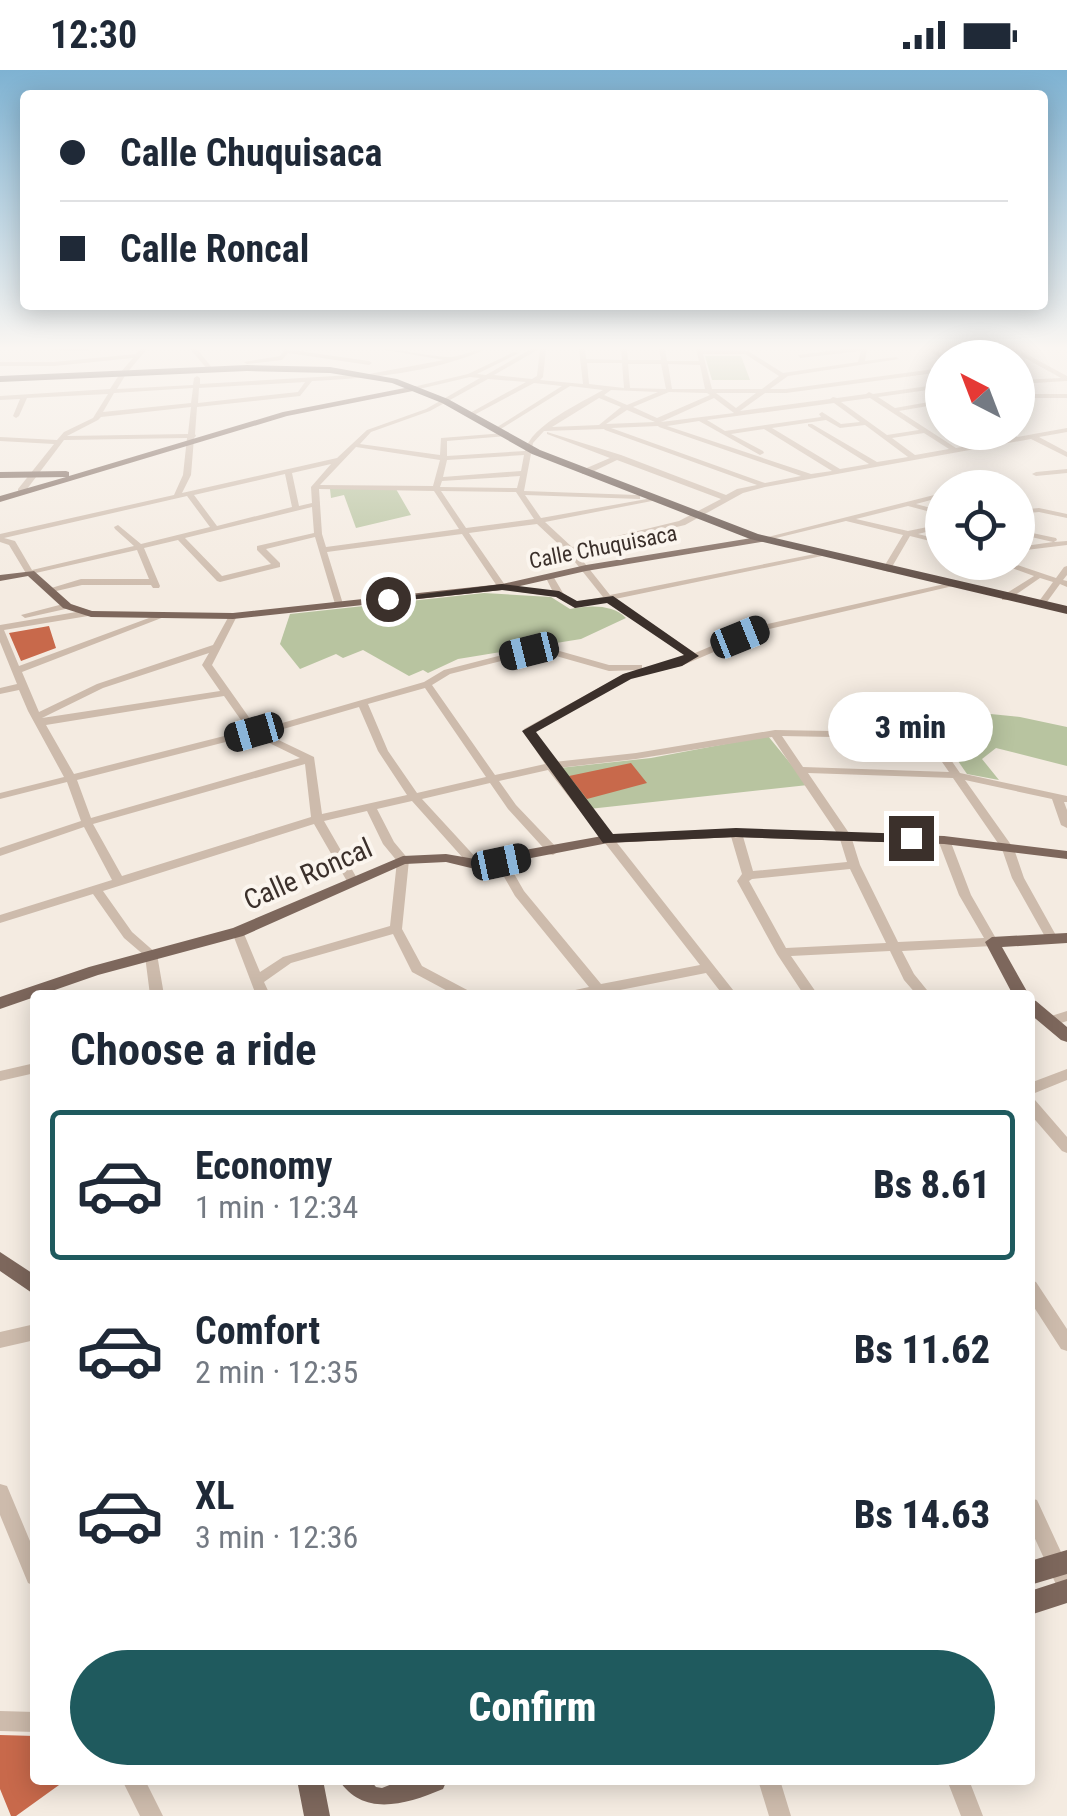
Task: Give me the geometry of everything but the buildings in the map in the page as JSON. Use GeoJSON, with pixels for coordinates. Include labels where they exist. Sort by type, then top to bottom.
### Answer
{"type":"FeatureCollection","features":[{"type":"Feature","properties":{"kind":"highway"},"geometry":{"type":"LineString","coordinates":[[496,430],[528,451],[764,539],[950,586],[1067,610]]}},
{"type":"Feature","properties":{"kind":"main road"},"geometry":{"type":"LineString","coordinates":[[0,498],[224,430]]}},
{"type":"Feature","properties":{"kind":"main road"},"geometry":{"type":"LineString","coordinates":[[0,475],[78,474]]}},
{"type":"Feature","properties":{"kind":"main road","name":"Calle Chuquisaca"},"geometry":{"type":"LineString","coordinates":[[67,606],[88,613],[233,616],[502,587],[586,568],[764,539]]}},
{"type":"Feature","properties":{"kind":"main road"},"geometry":{"type":"LineString","coordinates":[[0,578],[30,573],[67,606]]}},
{"type":"Feature","properties":{"kind":"main road","name":"Calle Roncal"},"geometry":{"type":"LineString","coordinates":[[40,990],[151,954],[238,932],[403,860],[501,862],[608,839],[736,833],[944,840],[1067,855]]}},
{"type":"Feature","properties":{"kind":"main road"},"geometry":{"type":"LineString","coordinates":[[1018,990],[992,942],[1059,938]]}},
{"type":"Feature","properties":{"kind":"main road","name":"Calle Roncal"},"geometry":{"type":"LineString","coordinates":[[0,1003],[30,993]]}},
{"type":"Feature","properties":{"kind":"main road"},"geometry":{"type":"LineString","coordinates":[[1035,1009],[1065,1027]]}},
{"type":"Feature","properties":{"kind":"main road"},"geometry":{"type":"LineString","coordinates":[[0,1260],[30,1282]]}},
{"type":"Feature","properties":{"kind":"main road"},"geometry":{"type":"LineString","coordinates":[[1035,1573],[1064,1576]]}},
{"type":"Feature","properties":{"kind":"main road"},"geometry":{"type":"LineString","coordinates":[[1035,1599],[1064,1576]]}},
{"type":"Feature","properties":{"kind":"main road"},"geometry":{"type":"LineString","coordinates":[[311,1785],[317,1816]]}},
{"type":"Feature","properties":{"kind":"main road"},"geometry":{"type":"LineString","coordinates":[[356,1785],[370,1800],[382,1801],[419,1785]]}},
{"type":"Feature","properties":{"kind":"street"},"geometry":{"type":"LineString","coordinates":[[21,491],[60,440],[74,430]]}},
{"type":"Feature","properties":{"kind":"street"},"geometry":{"type":"LineString","coordinates":[[177,496],[187,475],[193,430]]}},
{"type":"Feature","properties":{"kind":"street"},"geometry":{"type":"LineString","coordinates":[[338,604],[318,534],[315,486],[374,430]]}},
{"type":"Feature","properties":{"kind":"street"},"geometry":{"type":"LineString","coordinates":[[504,430],[443,439],[444,458],[438,484],[502,587],[559,594]]}},
{"type":"Feature","properties":{"kind":"street"},"geometry":{"type":"LineString","coordinates":[[543,430],[528,451],[520,491],[538,521],[570,550],[609,599],[693,656],[696,662],[688,669],[613,686]]}},
{"type":"Feature","properties":{"kind":"street"},"geometry":{"type":"LineString","coordinates":[[544,430],[726,498]]}},
{"type":"Feature","properties":{"kind":"street"},"geometry":{"type":"LineString","coordinates":[[612,430],[765,485]]}},
{"type":"Feature","properties":{"kind":"street"},"geometry":{"type":"LineString","coordinates":[[681,430],[810,477]]}},
{"type":"Feature","properties":{"kind":"street"},"geometry":{"type":"LineString","coordinates":[[721,430],[762,455],[762,460]]}},
{"type":"Feature","properties":{"kind":"street"},"geometry":{"type":"LineString","coordinates":[[730,435],[759,430]]}},
{"type":"Feature","properties":{"kind":"street"},"geometry":{"type":"LineString","coordinates":[[770,430],[838,471]]}},
{"type":"Feature","properties":{"kind":"street"},"geometry":{"type":"LineString","coordinates":[[819,430],[875,464]]}},
{"type":"Feature","properties":{"kind":"street"},"geometry":{"type":"LineString","coordinates":[[877,430],[912,456]]}},
{"type":"Feature","properties":{"kind":"street"},"geometry":{"type":"LineString","coordinates":[[886,437],[921,430]]}},
{"type":"Feature","properties":{"kind":"street"},"geometry":{"type":"LineString","coordinates":[[1035,435],[1064,430]]}},
{"type":"Feature","properties":{"kind":"street"},"geometry":{"type":"LineString","coordinates":[[0,439],[192,439]]}},
{"type":"Feature","properties":{"kind":"street"},"geometry":{"type":"LineString","coordinates":[[1035,439],[1067,456]]}},
{"type":"Feature","properties":{"kind":"street"},"geometry":{"type":"LineString","coordinates":[[356,445],[444,458],[528,451]]}},
{"type":"Feature","properties":{"kind":"street"},"geometry":{"type":"LineString","coordinates":[[570,550],[682,523],[726,498],[765,485],[947,450]]}},
{"type":"Feature","properties":{"kind":"street"},"geometry":{"type":"LineString","coordinates":[[585,472],[618,457]]}},
{"type":"Feature","properties":{"kind":"street"},"geometry":{"type":"LineString","coordinates":[[0,538],[339,460]]}},
{"type":"Feature","properties":{"kind":"street"},"geometry":{"type":"LineString","coordinates":[[1036,474],[1067,471]]}},
{"type":"Feature","properties":{"kind":"street"},"geometry":{"type":"LineString","coordinates":[[288,472],[296,508]]}},
{"type":"Feature","properties":{"kind":"street"},"geometry":{"type":"LineString","coordinates":[[438,484],[524,473]]}},
{"type":"Feature","properties":{"kind":"street"},"geometry":{"type":"LineString","coordinates":[[315,486],[438,484],[656,498]]}},
{"type":"Feature","properties":{"kind":"street"},"geometry":{"type":"LineString","coordinates":[[190,494],[214,526]]}},
{"type":"Feature","properties":{"kind":"street"},"geometry":{"type":"LineString","coordinates":[[322,550],[538,521],[656,498]]}},
{"type":"Feature","properties":{"kind":"street","name":"Calle Chuquisaca"},"geometry":{"type":"LineString","coordinates":[[764,539],[925,500]]}},
{"type":"Feature","properties":{"kind":"street"},"geometry":{"type":"LineString","coordinates":[[0,538],[12,542],[30,573],[316,504]]}},
{"type":"Feature","properties":{"kind":"street"},"geometry":{"type":"LineString","coordinates":[[905,504],[925,509]]}},
{"type":"Feature","properties":{"kind":"street"},"geometry":{"type":"LineString","coordinates":[[1035,510],[1067,516]]}},
{"type":"Feature","properties":{"kind":"street"},"geometry":{"type":"LineString","coordinates":[[846,518],[925,538]]}},
{"type":"Feature","properties":{"kind":"street"},"geometry":{"type":"LineString","coordinates":[[51,591],[81,582],[155,585],[140,546],[118,526]]}},
{"type":"Feature","properties":{"kind":"street"},"geometry":{"type":"LineString","coordinates":[[886,570],[908,534],[925,530]]}},
{"type":"Feature","properties":{"kind":"street"},"geometry":{"type":"LineString","coordinates":[[179,536],[220,579],[277,565],[260,548],[318,534]]}},
{"type":"Feature","properties":{"kind":"street"},"geometry":{"type":"LineString","coordinates":[[1035,536],[1066,543]]}},
{"type":"Feature","properties":{"kind":"street"},"geometry":{"type":"LineString","coordinates":[[1035,547],[1066,543]]}},
{"type":"Feature","properties":{"kind":"street"},"geometry":{"type":"LineString","coordinates":[[550,578],[559,594],[575,605],[822,554]]}},
{"type":"Feature","properties":{"kind":"street"},"geometry":{"type":"LineString","coordinates":[[1041,604],[1061,584],[1067,569]]}},
{"type":"Feature","properties":{"kind":"street"},"geometry":{"type":"LineString","coordinates":[[1005,598],[1036,578],[1061,584]]}},
{"type":"Feature","properties":{"kind":"street"},"geometry":{"type":"LineString","coordinates":[[726,990],[528,731],[627,676],[667,666],[762,628],[950,586]]}},
{"type":"Feature","properties":{"kind":"street"},"geometry":{"type":"LineString","coordinates":[[67,606],[0,627],[10,669],[72,780],[87,823],[118,880]]}},
{"type":"Feature","properties":{"kind":"street","name":"Calle Chuquisaca"},"geometry":{"type":"LineString","coordinates":[[0,627],[88,613]]}},
{"type":"Feature","properties":{"kind":"street"},"geometry":{"type":"LineString","coordinates":[[125,614],[137,624]]}},
{"type":"Feature","properties":{"kind":"street"},"geometry":{"type":"LineString","coordinates":[[207,665],[233,616]]}},
{"type":"Feature","properties":{"kind":"street"},"geometry":{"type":"LineString","coordinates":[[10,669],[70,654],[160,617]]}},
{"type":"Feature","properties":{"kind":"street"},"geometry":{"type":"LineString","coordinates":[[39,720],[100,686],[217,647]]}},
{"type":"Feature","properties":{"kind":"street"},"geometry":{"type":"LineString","coordinates":[[0,796],[363,704],[427,684],[447,672],[529,651],[549,651],[608,668],[667,666]]}},
{"type":"Feature","properties":{"kind":"street"},"geometry":{"type":"LineString","coordinates":[[197,654],[256,733],[310,759]]}},
{"type":"Feature","properties":{"kind":"street"},"geometry":{"type":"LineString","coordinates":[[427,684],[512,807],[553,851]]}},
{"type":"Feature","properties":{"kind":"street"},"geometry":{"type":"LineString","coordinates":[[0,691],[22,686]]}},
{"type":"Feature","properties":{"kind":"street"},"geometry":{"type":"LineString","coordinates":[[39,720],[227,694]]}},
{"type":"Feature","properties":{"kind":"street"},"geometry":{"type":"LineString","coordinates":[[363,704],[383,752],[414,797],[475,864]]}},
{"type":"Feature","properties":{"kind":"street"},"geometry":{"type":"LineString","coordinates":[[775,733],[804,770],[845,836],[854,865],[909,976],[920,990]]}},
{"type":"Feature","properties":{"kind":"street"},"geometry":{"type":"LineString","coordinates":[[0,918],[317,819],[495,778],[775,733],[832,734],[865,740],[929,736],[1008,849],[1018,878],[1059,938]]}},
{"type":"Feature","properties":{"kind":"street"},"geometry":{"type":"LineString","coordinates":[[310,759],[317,819],[352,880]]}},
{"type":"Feature","properties":{"kind":"street"},"geometry":{"type":"LineString","coordinates":[[0,852],[310,759]]}},
{"type":"Feature","properties":{"kind":"street"},"geometry":{"type":"LineString","coordinates":[[804,770],[956,774],[1062,798],[1067,825]]}},
{"type":"Feature","properties":{"kind":"street"},"geometry":{"type":"LineString","coordinates":[[371,807],[403,860],[396,929],[416,969],[456,990]]}},
{"type":"Feature","properties":{"kind":"street"},"geometry":{"type":"LineString","coordinates":[[736,833],[748,876]]}},
{"type":"Feature","properties":{"kind":"street"},"geometry":{"type":"LineString","coordinates":[[786,952],[992,942],[965,895],[944,840]]}},
{"type":"Feature","properties":{"kind":"street"},"geometry":{"type":"LineString","coordinates":[[501,862],[518,893],[596,990]]}},
{"type":"Feature","properties":{"kind":"street"},"geometry":{"type":"LineString","coordinates":[[807,990],[793,972],[786,952],[743,881],[748,876],[854,865]]}},
{"type":"Feature","properties":{"kind":"street"},"geometry":{"type":"LineString","coordinates":[[96,889],[128,935],[151,954],[156,990]]}},
{"type":"Feature","properties":{"kind":"street"},"geometry":{"type":"LineString","coordinates":[[258,980],[287,960],[396,929]]}},
{"type":"Feature","properties":{"kind":"street"},"geometry":{"type":"LineString","coordinates":[[238,932],[261,990]]}},
{"type":"Feature","properties":{"kind":"street"},"geometry":{"type":"LineString","coordinates":[[607,990],[708,968]]}},
{"type":"Feature","properties":{"kind":"street"},"geometry":{"type":"LineString","coordinates":[[0,1076],[30,1069]]}},
{"type":"Feature","properties":{"kind":"street"},"geometry":{"type":"LineString","coordinates":[[1035,1087],[1067,1074]]}},
{"type":"Feature","properties":{"kind":"street"},"geometry":{"type":"LineString","coordinates":[[1035,1110],[1067,1147]]}},
{"type":"Feature","properties":{"kind":"street"},"geometry":{"type":"LineString","coordinates":[[1035,1293],[1061,1322],[1067,1343]]}},
{"type":"Feature","properties":{"kind":"street"},"geometry":{"type":"LineString","coordinates":[[0,1340],[30,1333]]}},
{"type":"Feature","properties":{"kind":"street"},"geometry":{"type":"LineString","coordinates":[[0,1493],[30,1557]]}},
{"type":"Feature","properties":{"kind":"street"},"geometry":{"type":"LineString","coordinates":[[1035,1517],[1064,1576]]}},
{"type":"Feature","properties":{"kind":"street"},"geometry":{"type":"LineString","coordinates":[[0,1721],[30,1722]]}},
{"type":"Feature","properties":{"kind":"street"},"geometry":{"type":"LineString","coordinates":[[135,1785],[152,1816]]}},
{"type":"Feature","properties":{"kind":"street"},"geometry":{"type":"LineString","coordinates":[[771,1785],[780,1816]]}},
{"type":"Feature","properties":{"kind":"street"},"geometry":{"type":"LineString","coordinates":[[960,1785],[972,1816]]}},
{"type":"Feature","properties":{"kind":"green space"},"geometry":{"type":"Polygon","coordinates":[[[330,489],[396,489],[411,515],[356,528],[344,495],[331,498],[330,489]]]}},
{"type":"Feature","properties":{"kind":"green space"},"geometry":{"type":"Polygon","coordinates":[[[484,593],[551,597],[570,609],[600,607],[626,618],[581,639],[458,659],[428,673],[423,670],[409,676],[363,650],[343,658],[336,654],[300,669],[280,644],[290,614],[484,593]]]}},
{"type":"Feature","properties":{"kind":"green space"},"geometry":{"type":"Polygon","coordinates":[[[941,709],[1020,717],[1067,727],[1067,766],[996,748],[982,759],[999,780],[967,774],[949,748],[941,709]]]}},
{"type":"Feature","properties":{"kind":"green space"},"geometry":{"type":"Polygon","coordinates":[[[768,736],[808,785],[589,809],[559,768],[651,758],[768,736]]]}},
{"type":"Feature","properties":{"kind":"route"},"geometry":{"type":"LineString","coordinates":[[388,599],[502,587],[559,594],[575,605],[609,599],[693,656],[678,664],[627,676],[528,731],[608,839],[736,833],[911,838]]}}]}
